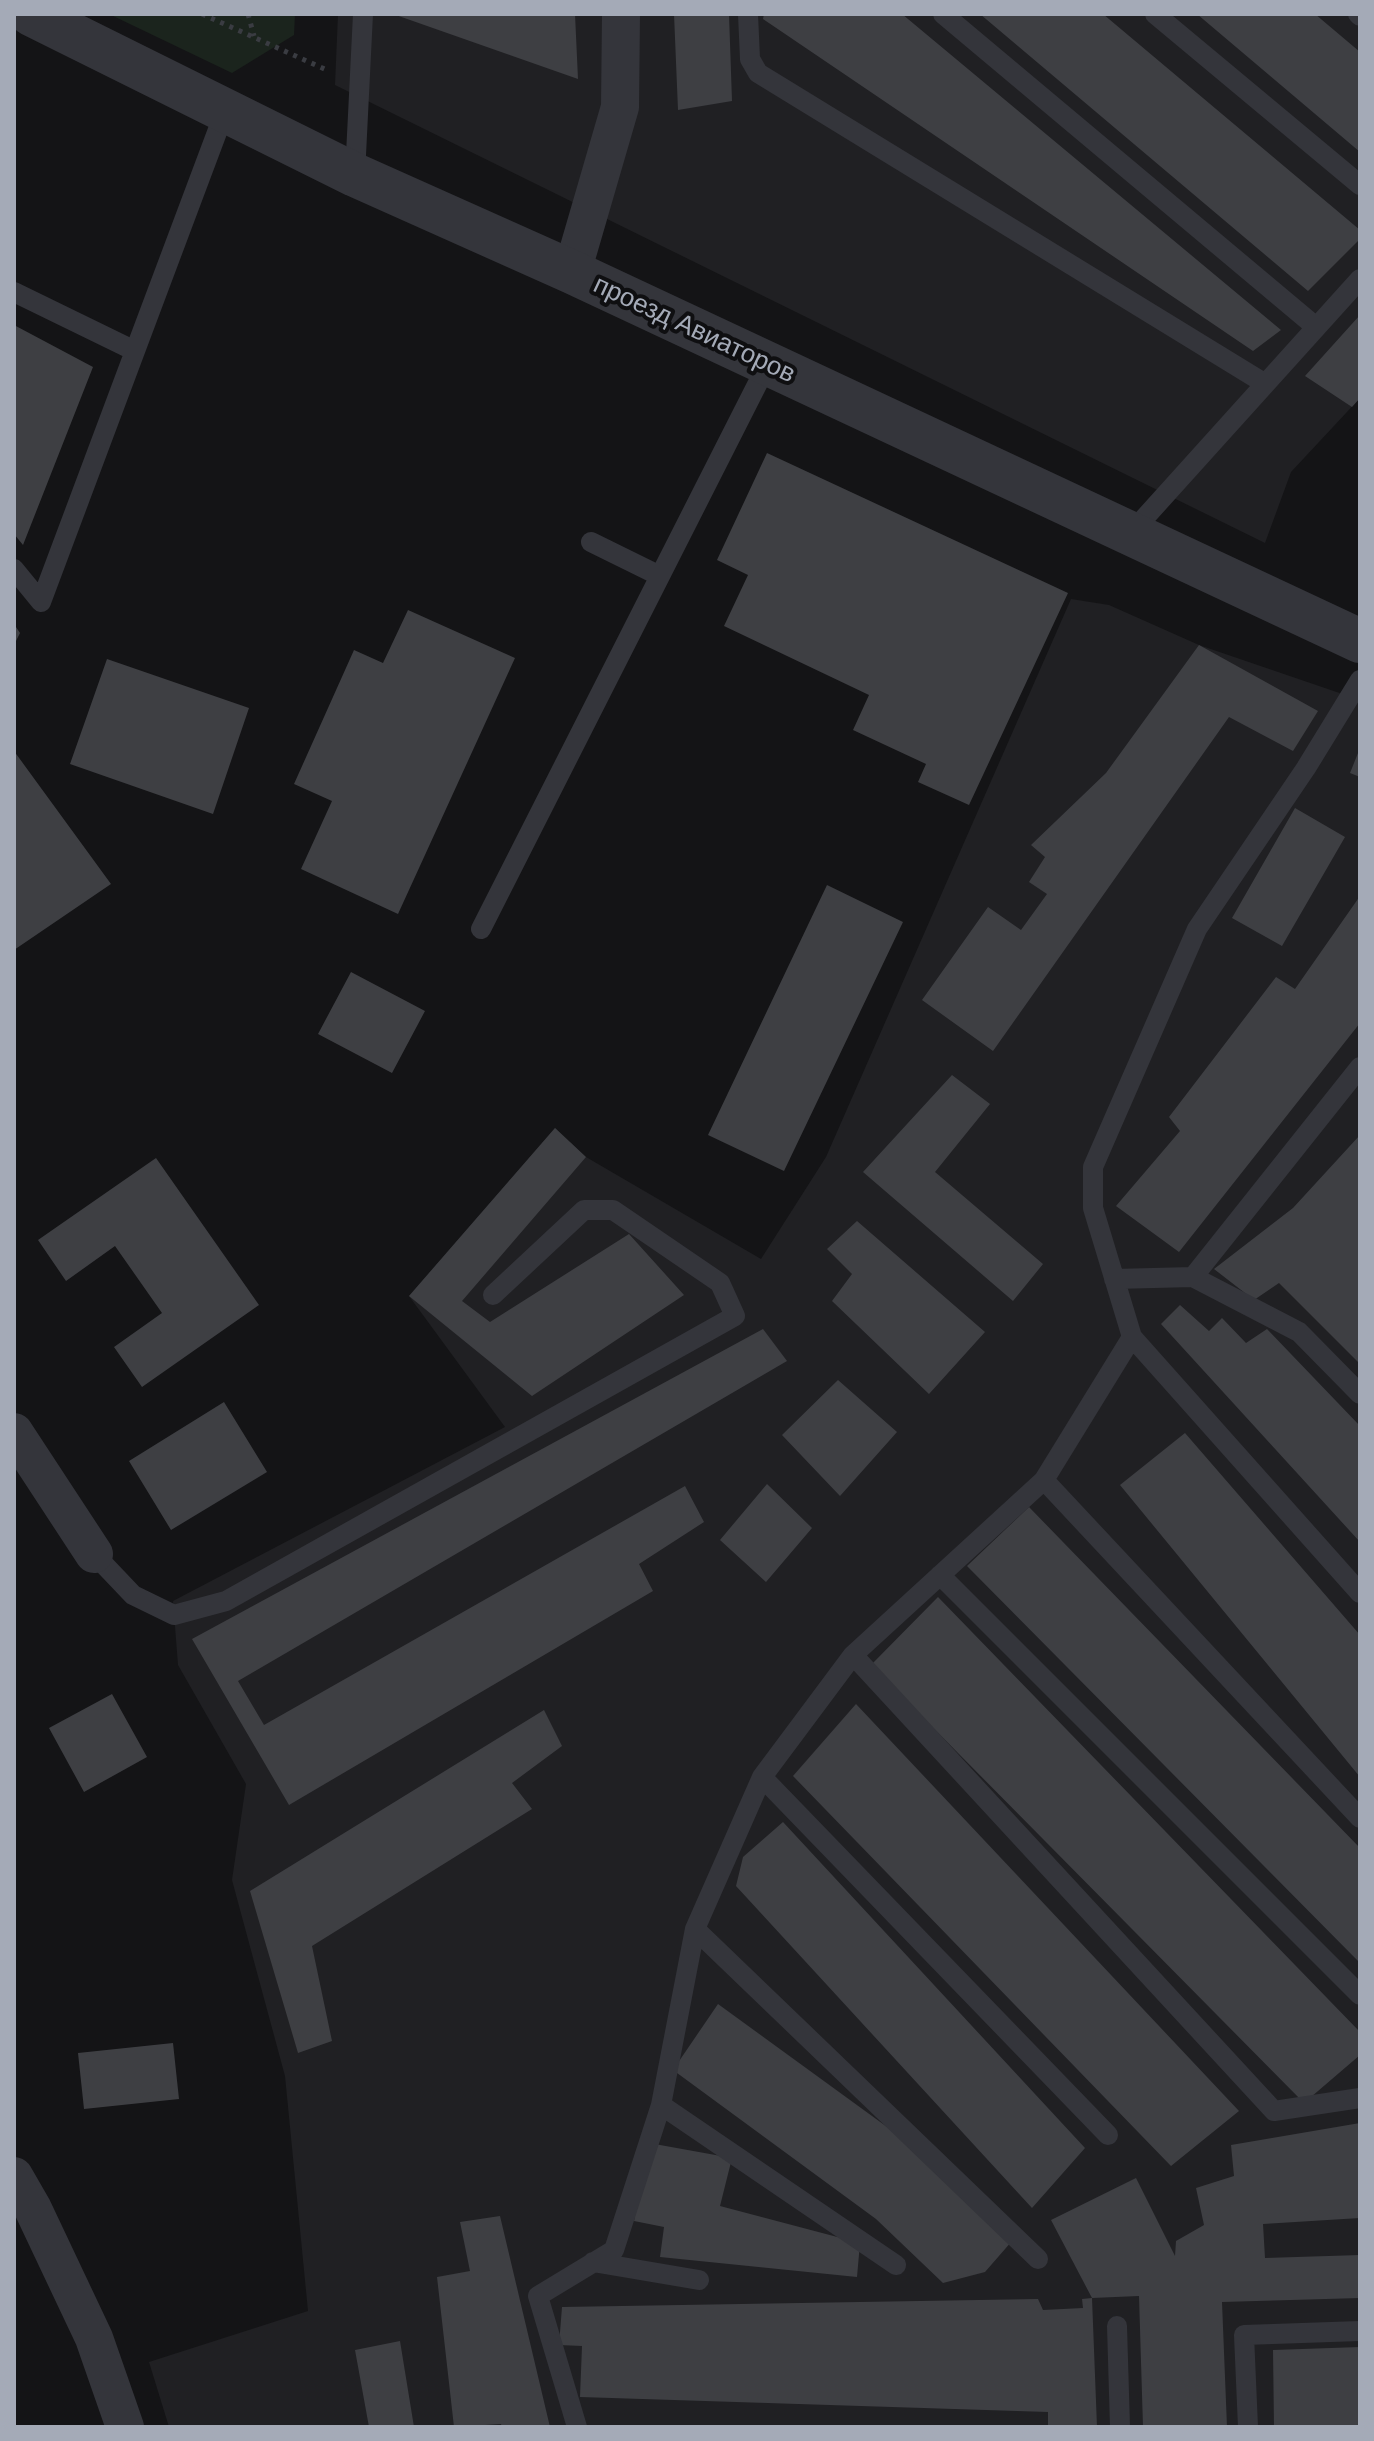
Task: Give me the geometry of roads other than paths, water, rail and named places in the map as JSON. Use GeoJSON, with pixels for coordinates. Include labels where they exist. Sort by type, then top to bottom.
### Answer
{"type":"FeatureCollection","features":[{"type":"Feature","properties":{"kind":"street","name":"проезд Авиаторов"},"geometry":{"type":"LineString","coordinates":[[31,14],[355,175],[572,272],[1360,641]]}},
{"type":"Feature","properties":{"kind":"street"},"geometry":{"type":"LineString","coordinates":[[572,272],[620,107],[621,14]]}},
{"type":"Feature","properties":{"kind":"street"},"geometry":{"type":"LineString","coordinates":[[14,1432],[94,1554]]}},
{"type":"Feature","properties":{"kind":"street"},"geometry":{"type":"LineString","coordinates":[[14,2176],[33,2209],[94,2338],[125,2427]]}},
{"type":"Feature","properties":{"kind":"lane"},"geometry":{"type":"LineString","coordinates":[[355,175],[363,14]]}},
{"type":"Feature","properties":{"kind":"lane"},"geometry":{"type":"LineString","coordinates":[[748,14],[750,59],[758,73],[1264,383]]}},
{"type":"Feature","properties":{"kind":"lane"},"geometry":{"type":"LineString","coordinates":[[943,14],[1316,327]]}},
{"type":"Feature","properties":{"kind":"lane"},"geometry":{"type":"LineString","coordinates":[[1155,14],[1360,185]]}},
{"type":"Feature","properties":{"kind":"lane"},"geometry":{"type":"LineString","coordinates":[[14,569],[41,602],[225,111]]}},
{"type":"Feature","properties":{"kind":"lane"},"geometry":{"type":"LineString","coordinates":[[1130,534],[1360,279]]}},
{"type":"Feature","properties":{"kind":"lane"},"geometry":{"type":"LineString","coordinates":[[14,292],[135,351]]}},
{"type":"Feature","properties":{"kind":"lane"},"geometry":{"type":"LineString","coordinates":[[481,929],[767,365]]}},
{"type":"Feature","properties":{"kind":"lane"},"geometry":{"type":"LineString","coordinates":[[591,542],[660,576]]}},
{"type":"Feature","properties":{"kind":"lane"},"geometry":{"type":"LineString","coordinates":[[1360,680],[1306,768],[1197,929],[1093,1167],[1093,1208],[1132,1337],[1360,1593]]}},
{"type":"Feature","properties":{"kind":"lane"},"geometry":{"type":"LineString","coordinates":[[1193,1277],[1360,1067]]}},
{"type":"Feature","properties":{"kind":"lane"},"geometry":{"type":"LineString","coordinates":[[94,1554],[133,1595],[174,1615],[226,1601],[735,1316],[720,1283],[613,1210],[584,1210],[493,1295]]}},
{"type":"Feature","properties":{"kind":"lane"},"geometry":{"type":"LineString","coordinates":[[1114,1279],[1193,1277],[1299,1332],[1360,1394]]}},
{"type":"Feature","properties":{"kind":"lane"},"geometry":{"type":"LineString","coordinates":[[577,2427],[538,2296],[614,2250],[661,2105],[695,1929],[762,1777],[853,1655],[1044,1480],[1132,1337]]}},
{"type":"Feature","properties":{"kind":"lane"},"geometry":{"type":"LineString","coordinates":[[1044,1480],[1360,1818]]}},
{"type":"Feature","properties":{"kind":"lane"},"geometry":{"type":"LineString","coordinates":[[940,1575],[1360,1995]]}},
{"type":"Feature","properties":{"kind":"lane"},"geometry":{"type":"LineString","coordinates":[[853,1655],[1274,2111],[1360,2098]]}},
{"type":"Feature","properties":{"kind":"lane"},"geometry":{"type":"LineString","coordinates":[[762,1777],[1108,2135]]}},
{"type":"Feature","properties":{"kind":"lane"},"geometry":{"type":"LineString","coordinates":[[695,1929],[1038,2259]]}},
{"type":"Feature","properties":{"kind":"lane"},"geometry":{"type":"LineString","coordinates":[[661,2105],[896,2265]]}},
{"type":"Feature","properties":{"kind":"lane"},"geometry":{"type":"LineString","coordinates":[[593,2262],[699,2280]]}},
{"type":"Feature","properties":{"kind":"lane"},"geometry":{"type":"LineString","coordinates":[[1117,2326],[1120,2427]]}},
{"type":"Feature","properties":{"kind":"lane"},"geometry":{"type":"LineString","coordinates":[[1248,2427],[1244,2335],[1360,2331]]}}]}
